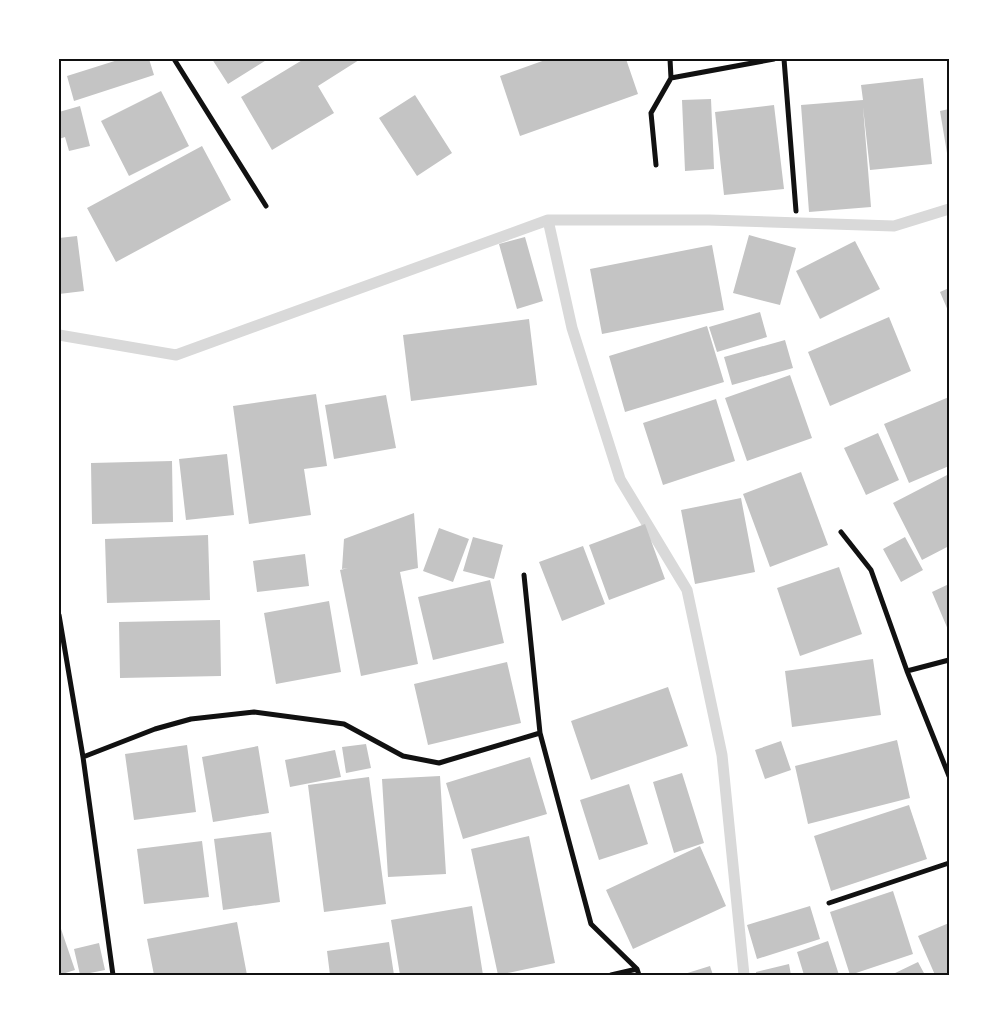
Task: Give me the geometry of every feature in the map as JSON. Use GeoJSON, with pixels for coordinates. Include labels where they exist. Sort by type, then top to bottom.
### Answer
{"type":"FeatureCollection","features":[{"type":"Feature","properties":{"kind":"street"},"geometry":{"type":"LineString","coordinates":[[174,59],[266,206]]}},
{"type":"Feature","properties":{"kind":"street"},"geometry":{"type":"LineString","coordinates":[[656,165],[651,113],[671,78],[670,59]]}},
{"type":"Feature","properties":{"kind":"street"},"geometry":{"type":"LineString","coordinates":[[671,78],[774,59]]}},
{"type":"Feature","properties":{"kind":"street"},"geometry":{"type":"LineString","coordinates":[[784,59],[796,211]]}},
{"type":"Feature","properties":{"kind":"street"},"geometry":{"type":"LineString","coordinates":[[841,532],[871,570],[907,671],[949,776]]}},
{"type":"Feature","properties":{"kind":"street"},"geometry":{"type":"LineString","coordinates":[[524,575],[540,733],[592,924],[637,969],[639,975]]}},
{"type":"Feature","properties":{"kind":"street"},"geometry":{"type":"LineString","coordinates":[[59,615],[83,757],[113,975]]}},
{"type":"Feature","properties":{"kind":"street"},"geometry":{"type":"LineString","coordinates":[[907,671],[949,660]]}},
{"type":"Feature","properties":{"kind":"street"},"geometry":{"type":"LineString","coordinates":[[83,757],[156,729],[191,719],[254,712],[344,724],[403,756],[439,763],[540,733]]}},
{"type":"Feature","properties":{"kind":"street"},"geometry":{"type":"LineString","coordinates":[[829,903],[949,863]]}},
{"type":"Feature","properties":{"kind":"street"},"geometry":{"type":"LineString","coordinates":[[611,975],[637,969]]}},
{"type":"Feature","properties":{"kind":"building"},"geometry":{"type":"Polygon","coordinates":[[[121,59],[149,59],[154,75],[74,101],[67,76],[121,59]]]}},
{"type":"Feature","properties":{"kind":"building"},"geometry":{"type":"Polygon","coordinates":[[[212,59],[268,59],[228,84],[212,59]]]}},
{"type":"Feature","properties":{"kind":"building"},"geometry":{"type":"Polygon","coordinates":[[[304,59],[359,60],[318,86],[334,113],[272,150],[241,97],[304,59]]]}},
{"type":"Feature","properties":{"kind":"building"},"geometry":{"type":"Polygon","coordinates":[[[548,59],[626,59],[638,94],[520,136],[500,76],[548,59]]]}},
{"type":"Feature","properties":{"kind":"building"},"geometry":{"type":"Polygon","coordinates":[[[923,78],[932,164],[870,170],[863,107],[871,207],[809,212],[801,105],[863,100],[861,85],[923,78]]]}},
{"type":"Feature","properties":{"kind":"building"},"geometry":{"type":"Polygon","coordinates":[[[161,91],[189,146],[129,176],[101,121],[161,91]]]}},
{"type":"Feature","properties":{"kind":"building"},"geometry":{"type":"Polygon","coordinates":[[[415,95],[452,153],[417,176],[379,118],[415,95]]]}},
{"type":"Feature","properties":{"kind":"building"},"geometry":{"type":"Polygon","coordinates":[[[711,99],[714,169],[685,171],[682,100],[711,99]]]}},
{"type":"Feature","properties":{"kind":"building"},"geometry":{"type":"Polygon","coordinates":[[[774,105],[784,189],[724,195],[715,112],[774,105]]]}},
{"type":"Feature","properties":{"kind":"building"},"geometry":{"type":"Polygon","coordinates":[[[80,106],[90,146],[69,151],[65,137],[59,139],[59,112],[80,106]]]}},
{"type":"Feature","properties":{"kind":"building"},"geometry":{"type":"Polygon","coordinates":[[[949,109],[949,159],[948,159],[940,111],[949,109]]]}},
{"type":"Feature","properties":{"kind":"building"},"geometry":{"type":"Polygon","coordinates":[[[202,146],[231,200],[116,262],[87,208],[202,146]]]}},
{"type":"Feature","properties":{"kind":"building"},"geometry":{"type":"Polygon","coordinates":[[[749,235],[796,248],[780,305],[733,293],[749,235]]]}},
{"type":"Feature","properties":{"kind":"building"},"geometry":{"type":"Polygon","coordinates":[[[77,236],[84,291],[59,294],[59,238],[77,236]]]}},
{"type":"Feature","properties":{"kind":"building"},"geometry":{"type":"Polygon","coordinates":[[[525,237],[543,301],[517,309],[499,244],[525,237]]]}},
{"type":"Feature","properties":{"kind":"building"},"geometry":{"type":"Polygon","coordinates":[[[855,241],[880,289],[820,319],[796,271],[855,241]]]}},
{"type":"Feature","properties":{"kind":"building"},"geometry":{"type":"Polygon","coordinates":[[[712,245],[724,310],[602,334],[590,269],[712,245]]]}},
{"type":"Feature","properties":{"kind":"building"},"geometry":{"type":"Polygon","coordinates":[[[949,288],[949,313],[940,292],[949,288]]]}},
{"type":"Feature","properties":{"kind":"building"},"geometry":{"type":"Polygon","coordinates":[[[760,312],[767,337],[717,352],[709,327],[760,312]]]}},
{"type":"Feature","properties":{"kind":"building"},"geometry":{"type":"Polygon","coordinates":[[[889,317],[911,371],[830,406],[808,352],[889,317]]]}},
{"type":"Feature","properties":{"kind":"building"},"geometry":{"type":"Polygon","coordinates":[[[529,319],[537,385],[411,401],[403,335],[529,319]]]}},
{"type":"Feature","properties":{"kind":"building"},"geometry":{"type":"Polygon","coordinates":[[[707,326],[724,382],[625,412],[609,356],[707,326]]]}},
{"type":"Feature","properties":{"kind":"building"},"geometry":{"type":"Polygon","coordinates":[[[785,340],[793,368],[732,385],[724,357],[785,340]]]}},
{"type":"Feature","properties":{"kind":"building"},"geometry":{"type":"Polygon","coordinates":[[[790,375],[812,438],[747,461],[725,398],[790,375]]]}},
{"type":"Feature","properties":{"kind":"building"},"geometry":{"type":"Polygon","coordinates":[[[316,394],[327,466],[304,469],[311,515],[249,524],[233,406],[316,394]]]}},
{"type":"Feature","properties":{"kind":"building"},"geometry":{"type":"Polygon","coordinates":[[[386,395],[396,448],[334,459],[325,405],[386,395]]]}},
{"type":"Feature","properties":{"kind":"building"},"geometry":{"type":"Polygon","coordinates":[[[949,397],[949,466],[909,483],[884,424],[949,397]]]}},
{"type":"Feature","properties":{"kind":"building"},"geometry":{"type":"Polygon","coordinates":[[[716,399],[735,461],[663,485],[643,423],[716,399]]]}},
{"type":"Feature","properties":{"kind":"building"},"geometry":{"type":"Polygon","coordinates":[[[878,433],[899,480],[866,495],[844,448],[878,433]]]}},
{"type":"Feature","properties":{"kind":"building"},"geometry":{"type":"Polygon","coordinates":[[[227,454],[234,515],[186,520],[179,459],[227,454]]]}},
{"type":"Feature","properties":{"kind":"building"},"geometry":{"type":"Polygon","coordinates":[[[172,461],[173,522],[92,524],[91,463],[172,461]]]}},
{"type":"Feature","properties":{"kind":"building"},"geometry":{"type":"Polygon","coordinates":[[[801,472],[828,545],[770,567],[743,494],[801,472]]]}},
{"type":"Feature","properties":{"kind":"building"},"geometry":{"type":"Polygon","coordinates":[[[949,474],[949,546],[922,560],[893,503],[949,474]]]}},
{"type":"Feature","properties":{"kind":"building"},"geometry":{"type":"Polygon","coordinates":[[[741,498],[755,572],[695,584],[681,510],[741,498]]]}},
{"type":"Feature","properties":{"kind":"building"},"geometry":{"type":"Polygon","coordinates":[[[414,513],[418,568],[400,572],[418,664],[361,676],[340,570],[348,568],[342,569],[344,539],[414,513]]]}},
{"type":"Feature","properties":{"kind":"building"},"geometry":{"type":"Polygon","coordinates":[[[645,524],[665,579],[609,600],[589,545],[645,524]]]}},
{"type":"Feature","properties":{"kind":"building"},"geometry":{"type":"Polygon","coordinates":[[[439,528],[469,539],[453,582],[423,571],[439,528]]]}},
{"type":"Feature","properties":{"kind":"building"},"geometry":{"type":"Polygon","coordinates":[[[208,535],[210,600],[107,603],[105,539],[208,535]]]}},
{"type":"Feature","properties":{"kind":"building"},"geometry":{"type":"Polygon","coordinates":[[[473,537],[503,545],[494,579],[463,571],[473,537]]]}},
{"type":"Feature","properties":{"kind":"building"},"geometry":{"type":"Polygon","coordinates":[[[905,537],[923,570],[901,582],[883,549],[905,537]]]}},
{"type":"Feature","properties":{"kind":"building"},"geometry":{"type":"Polygon","coordinates":[[[583,546],[605,604],[562,621],[539,562],[583,546]]]}},
{"type":"Feature","properties":{"kind":"building"},"geometry":{"type":"Polygon","coordinates":[[[305,554],[309,586],[257,592],[253,561],[305,554]]]}},
{"type":"Feature","properties":{"kind":"building"},"geometry":{"type":"Polygon","coordinates":[[[839,567],[862,634],[800,656],[777,588],[839,567]]]}},
{"type":"Feature","properties":{"kind":"building"},"geometry":{"type":"Polygon","coordinates":[[[490,580],[504,643],[433,660],[418,597],[490,580]]]}},
{"type":"Feature","properties":{"kind":"building"},"geometry":{"type":"Polygon","coordinates":[[[949,584],[949,632],[932,592],[949,584]]]}},
{"type":"Feature","properties":{"kind":"building"},"geometry":{"type":"Polygon","coordinates":[[[329,601],[341,672],[276,684],[264,613],[329,601]]]}},
{"type":"Feature","properties":{"kind":"building"},"geometry":{"type":"Polygon","coordinates":[[[220,620],[221,676],[120,678],[119,622],[220,620]]]}},
{"type":"Feature","properties":{"kind":"building"},"geometry":{"type":"Polygon","coordinates":[[[873,659],[881,715],[792,727],[785,671],[873,659]]]}},
{"type":"Feature","properties":{"kind":"building"},"geometry":{"type":"Polygon","coordinates":[[[507,662],[521,723],[428,745],[414,684],[507,662]]]}},
{"type":"Feature","properties":{"kind":"building"},"geometry":{"type":"Polygon","coordinates":[[[668,687],[688,746],[591,780],[571,721],[668,687]]]}},
{"type":"Feature","properties":{"kind":"building"},"geometry":{"type":"Polygon","coordinates":[[[897,740],[910,798],[808,824],[795,766],[897,740]]]}},
{"type":"Feature","properties":{"kind":"building"},"geometry":{"type":"Polygon","coordinates":[[[781,741],[791,770],[765,779],[755,750],[781,741]]]}},
{"type":"Feature","properties":{"kind":"building"},"geometry":{"type":"Polygon","coordinates":[[[366,744],[371,768],[346,773],[342,747],[366,744]]]}},
{"type":"Feature","properties":{"kind":"building"},"geometry":{"type":"Polygon","coordinates":[[[187,745],[196,812],[134,820],[125,754],[187,745]]]}},
{"type":"Feature","properties":{"kind":"building"},"geometry":{"type":"Polygon","coordinates":[[[258,746],[269,813],[213,822],[202,757],[258,746]]]}},
{"type":"Feature","properties":{"kind":"building"},"geometry":{"type":"Polygon","coordinates":[[[335,750],[341,777],[290,787],[285,760],[335,750]]]}},
{"type":"Feature","properties":{"kind":"building"},"geometry":{"type":"Polygon","coordinates":[[[530,757],[547,814],[463,839],[446,783],[530,757]]]}},
{"type":"Feature","properties":{"kind":"building"},"geometry":{"type":"Polygon","coordinates":[[[682,773],[704,843],[674,853],[653,782],[682,773]]]}},
{"type":"Feature","properties":{"kind":"building"},"geometry":{"type":"Polygon","coordinates":[[[440,776],[446,874],[388,877],[382,779],[440,776]]]}},
{"type":"Feature","properties":{"kind":"building"},"geometry":{"type":"Polygon","coordinates":[[[369,777],[386,904],[324,912],[308,785],[369,777]]]}},
{"type":"Feature","properties":{"kind":"building"},"geometry":{"type":"Polygon","coordinates":[[[629,784],[648,844],[599,860],[580,800],[629,784]]]}},
{"type":"Feature","properties":{"kind":"building"},"geometry":{"type":"Polygon","coordinates":[[[909,805],[927,859],[831,891],[814,836],[909,805]]]}},
{"type":"Feature","properties":{"kind":"building"},"geometry":{"type":"Polygon","coordinates":[[[271,832],[280,902],[223,910],[214,839],[271,832]]]}},
{"type":"Feature","properties":{"kind":"building"},"geometry":{"type":"Polygon","coordinates":[[[529,836],[555,963],[498,975],[471,849],[529,836]]]}},
{"type":"Feature","properties":{"kind":"building"},"geometry":{"type":"Polygon","coordinates":[[[202,841],[209,897],[144,904],[137,849],[202,841]]]}},
{"type":"Feature","properties":{"kind":"building"},"geometry":{"type":"Polygon","coordinates":[[[700,846],[726,906],[633,949],[606,890],[700,846]]]}},
{"type":"Feature","properties":{"kind":"building"},"geometry":{"type":"Polygon","coordinates":[[[893,891],[913,954],[850,975],[830,912],[893,891]]]}},
{"type":"Feature","properties":{"kind":"building"},"geometry":{"type":"Polygon","coordinates":[[[472,906],[483,975],[400,975],[391,920],[472,906]]]}},
{"type":"Feature","properties":{"kind":"building"},"geometry":{"type":"Polygon","coordinates":[[[810,906],[820,939],[757,959],[747,925],[810,906]]]}},
{"type":"Feature","properties":{"kind":"building"},"geometry":{"type":"Polygon","coordinates":[[[237,922],[247,975],[154,975],[147,939],[237,922]]]}},
{"type":"Feature","properties":{"kind":"building"},"geometry":{"type":"Polygon","coordinates":[[[59,923],[75,970],[59,975],[59,923]]]}},
{"type":"Feature","properties":{"kind":"building"},"geometry":{"type":"Polygon","coordinates":[[[949,923],[949,975],[935,975],[918,936],[949,923]]]}},
{"type":"Feature","properties":{"kind":"building"},"geometry":{"type":"Polygon","coordinates":[[[828,941],[839,975],[804,975],[797,952],[828,941]]]}},
{"type":"Feature","properties":{"kind":"building"},"geometry":{"type":"Polygon","coordinates":[[[389,942],[394,975],[330,975],[327,951],[389,942]]]}},
{"type":"Feature","properties":{"kind":"building"},"geometry":{"type":"Polygon","coordinates":[[[99,943],[105,970],[80,975],[74,949],[99,943]]]}},
{"type":"Feature","properties":{"kind":"building"},"geometry":{"type":"Polygon","coordinates":[[[918,962],[925,975],[891,975],[918,962]]]}},
{"type":"Feature","properties":{"kind":"building"},"geometry":{"type":"Polygon","coordinates":[[[789,964],[791,975],[756,975],[756,972],[789,964]]]}},
{"type":"Feature","properties":{"kind":"building"},"geometry":{"type":"Polygon","coordinates":[[[710,966],[713,975],[681,975],[710,966]]]}},
{"type":"Feature","properties":{"kind":"waterway"},"geometry":{"type":"LineString","coordinates":[[59,335],[176,355],[548,220],[709,220],[894,226],[949,209]]}},
{"type":"Feature","properties":{"kind":"waterway"},"geometry":{"type":"LineString","coordinates":[[548,220],[572,328],[620,479],[687,590],[722,755],[744,975]]}}]}
